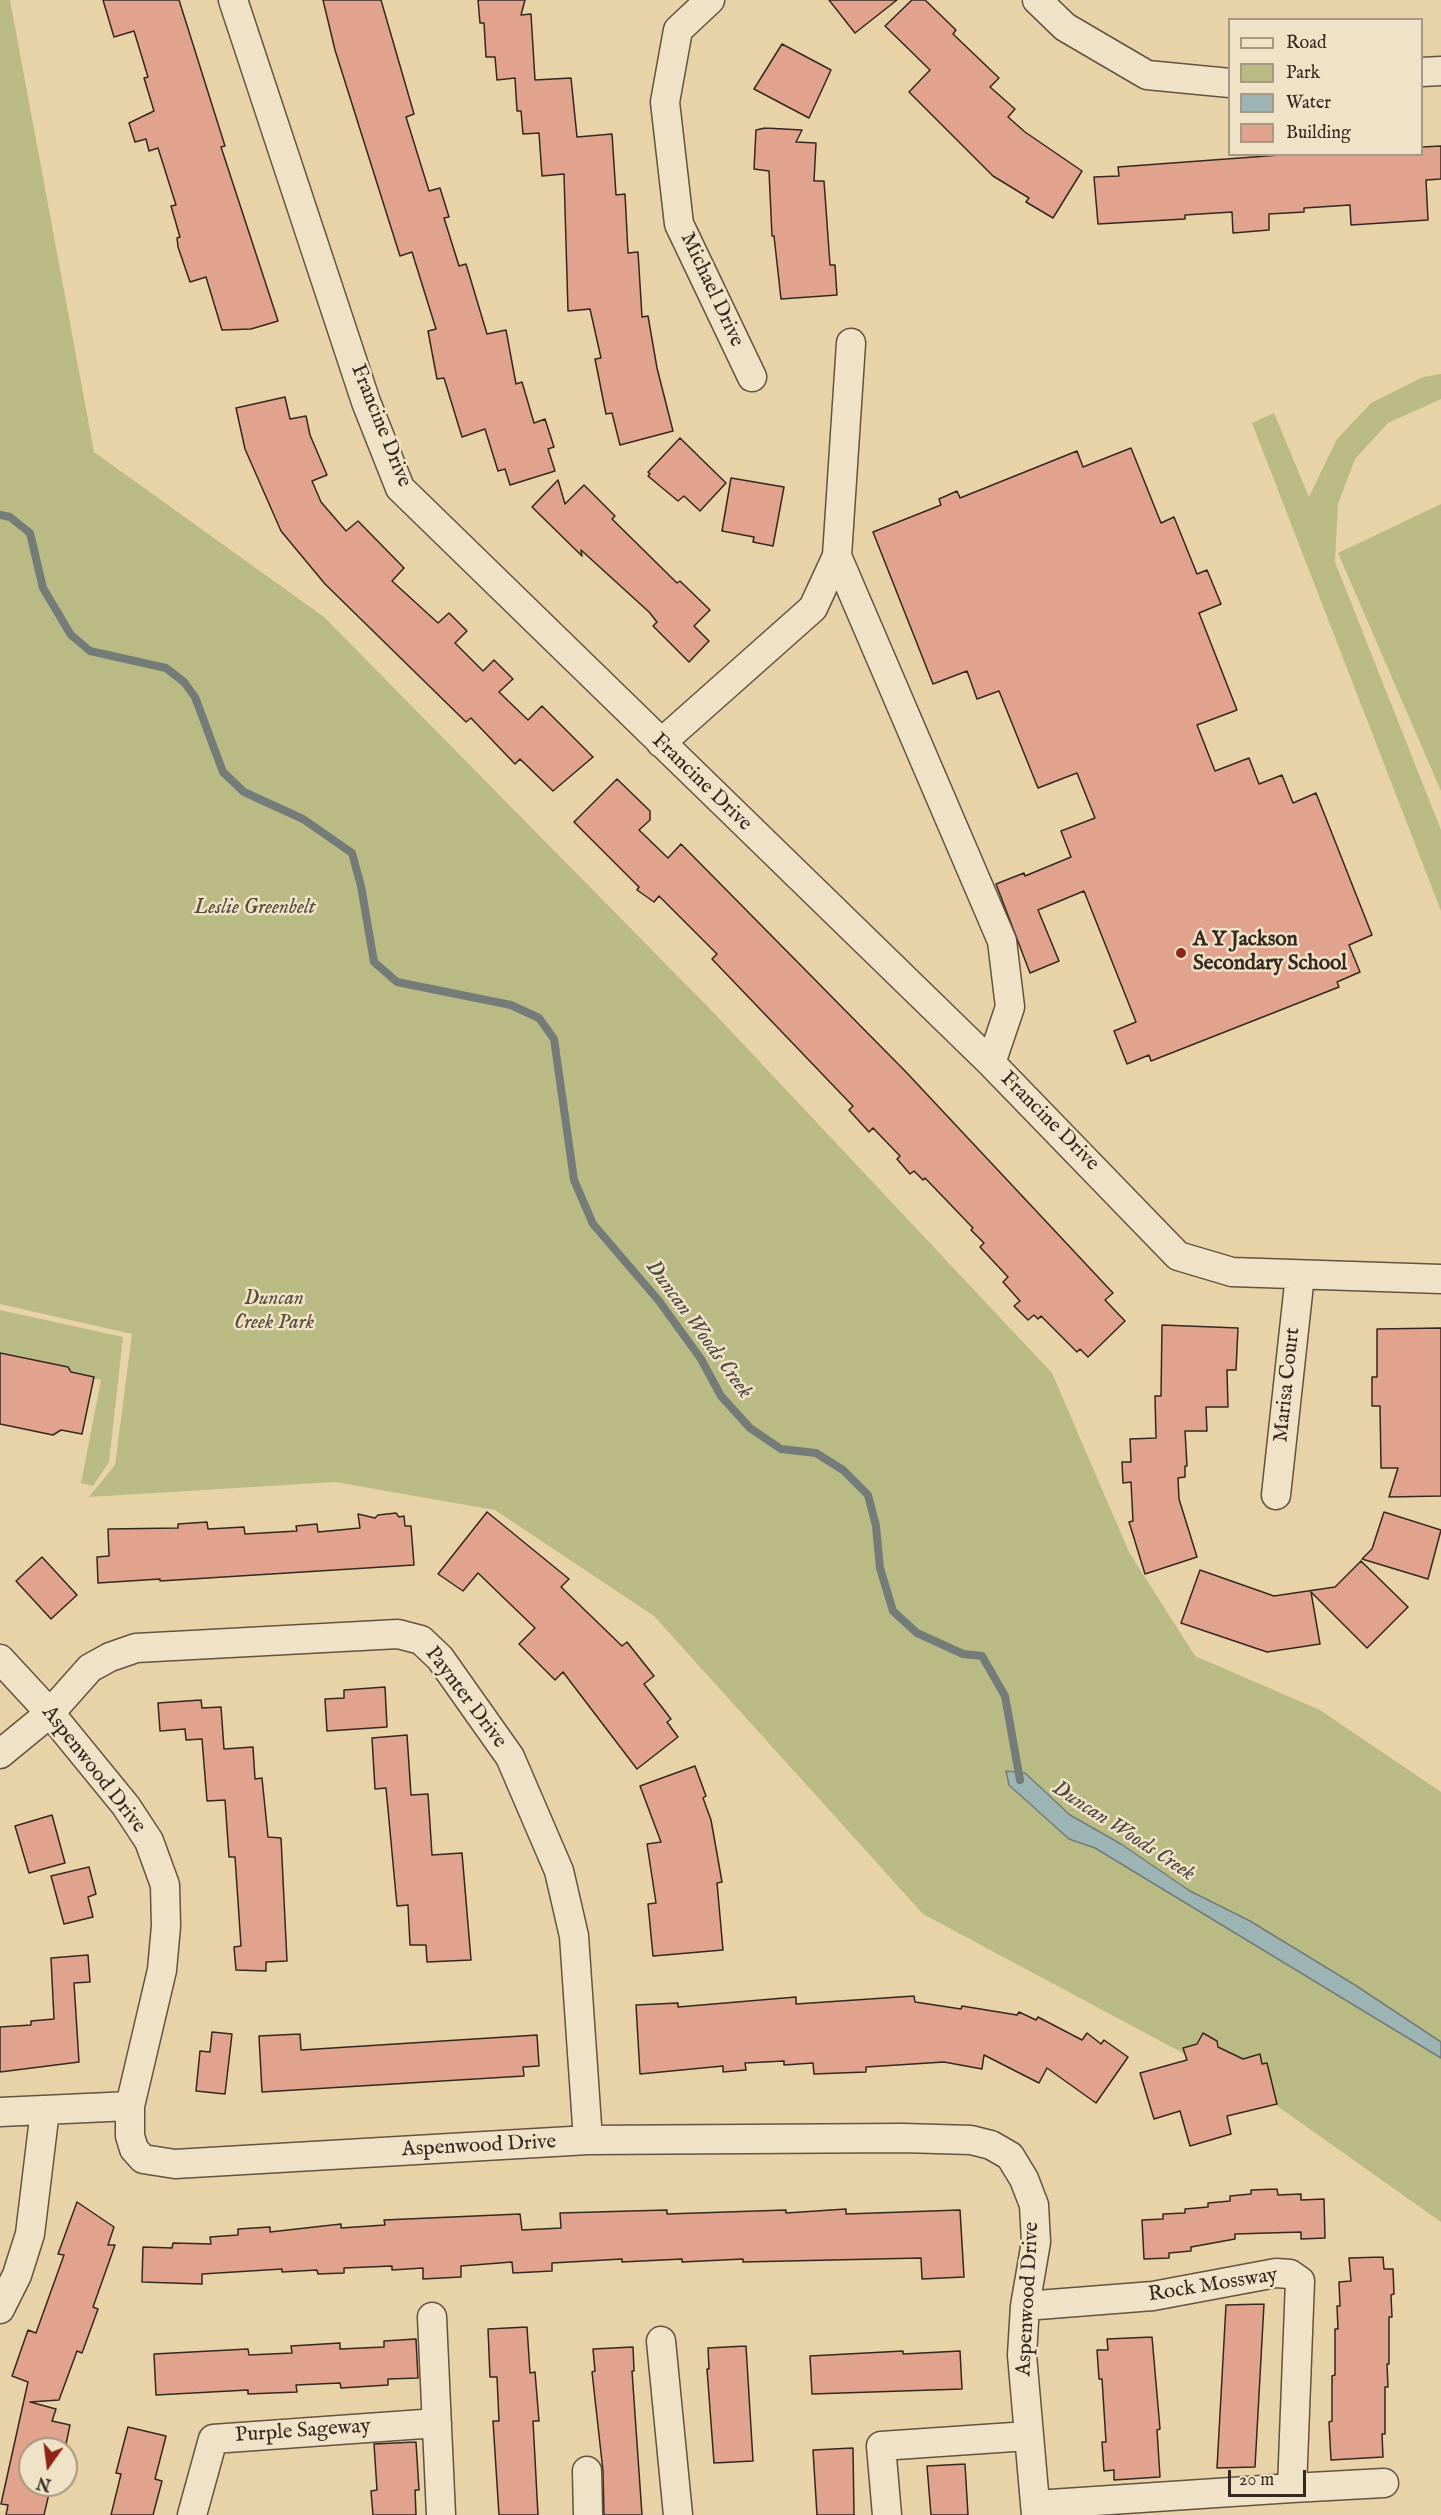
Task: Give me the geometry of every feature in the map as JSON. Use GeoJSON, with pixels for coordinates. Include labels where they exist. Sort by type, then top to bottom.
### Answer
{"type":"FeatureCollection","features":[{"type":"Feature","properties":{"kind":"street","name":"Francine Drive"},"geometry":{"type":"LineString","coordinates":[[233,0],[366,402],[400,488],[991,1063],[1178,1256],[1232,1272],[1441,1279]]}},
{"type":"Feature","properties":{"kind":"street","name":"Michael Drive"},"geometry":{"type":"LineString","coordinates":[[710,0],[678,30],[665,102],[679,224],[752,377]]}},
{"type":"Feature","properties":{"kind":"street"},"geometry":{"type":"LineString","coordinates":[[1036,0],[1065,27],[1147,75],[1228,83]]}},
{"type":"Feature","properties":{"kind":"street"},"geometry":{"type":"LineString","coordinates":[[1423,72],[1441,71]]}},
{"type":"Feature","properties":{"kind":"street"},"geometry":{"type":"LineString","coordinates":[[661,743],[813,608],[837,556],[851,343]]}},
{"type":"Feature","properties":{"kind":"street"},"geometry":{"type":"LineString","coordinates":[[837,556],[1002,941],[1010,1007],[991,1063]]}},
{"type":"Feature","properties":{"kind":"street","name":"Marisa Court"},"geometry":{"type":"LineString","coordinates":[[1276,1495],[1300,1275]]}},
{"type":"Feature","properties":{"kind":"street","name":"Paynter Drive"},"geometry":{"type":"LineString","coordinates":[[0,1754],[50,1713],[90,1668],[110,1657],[136,1648],[398,1634],[421,1640],[440,1658],[510,1757],[559,1871],[574,1936],[588,2140]]}},
{"type":"Feature","properties":{"kind":"street","name":"Aspenwood Drive"},"geometry":{"type":"LineString","coordinates":[[0,1659],[50,1713],[137,1824],[148,1841],[165,1886],[166,1926],[162,1970],[130,2106],[130,2136],[134,2149],[143,2159],[163,2164],[588,2140],[903,2138],[970,2140],[991,2145],[1010,2156],[1024,2179],[1034,2205],[1036,2242],[1025,2306],[1022,2355],[1035,2510]]}},
{"type":"Feature","properties":{"kind":"street"},"geometry":{"type":"LineString","coordinates":[[0,2112],[130,2106]]}},
{"type":"Feature","properties":{"kind":"street"},"geometry":{"type":"LineString","coordinates":[[0,2309],[17,2275],[30,2234],[45,2110]]}},
{"type":"Feature","properties":{"kind":"street","name":"Rock Mossway"},"geometry":{"type":"LineString","coordinates":[[1025,2306],[1153,2296],[1276,2273],[1290,2274],[1299,2281],[1292,2488]]}},
{"type":"Feature","properties":{"kind":"street"},"geometry":{"type":"LineString","coordinates":[[432,2317],[441,2515]]}},
{"type":"Feature","properties":{"kind":"street"},"geometry":{"type":"LineString","coordinates":[[661,2341],[678,2515]]}},
{"type":"Feature","properties":{"kind":"street","name":"Purple Sageway"},"geometry":{"type":"LineString","coordinates":[[192,2515],[213,2439],[437,2423]]}},
{"type":"Feature","properties":{"kind":"street"},"geometry":{"type":"LineString","coordinates":[[887,2515],[881,2445],[1028,2436]]}},
{"type":"Feature","properties":{"kind":"street"},"geometry":{"type":"LineString","coordinates":[[587,2471],[588,2515]]}},
{"type":"Feature","properties":{"kind":"street"},"geometry":{"type":"LineString","coordinates":[[1035,2510],[1185,2506],[1292,2488],[1384,2483]]}},
{"type":"Feature","properties":{"kind":"green space","name":"Leslie Greenbelt"},"geometry":{"type":"Polygon","coordinates":[[[0,0],[10,0],[94,452],[324,617],[713,1012],[1052,1373],[1129,1552],[1195,1656],[1320,1710],[1441,1792],[1441,2222],[1263,2096],[923,1914],[654,1616],[495,1510],[335,1482],[89,1497],[115,1465],[132,1334],[0,1304],[0,0]]]}},
{"type":"Feature","properties":{"kind":"green space"},"geometry":{"type":"Polygon","coordinates":[[[1441,374],[1441,399],[1388,423],[1355,459],[1338,504],[1335,562],[1441,830],[1441,911],[1252,423],[1274,413],[1309,497],[1337,439],[1371,403],[1423,377],[1441,374]]]}},
{"type":"Feature","properties":{"kind":"green space"},"geometry":{"type":"Polygon","coordinates":[[[1441,504],[1441,791],[1338,553],[1441,504]]]}},
{"type":"Feature","properties":{"kind":"green space"},"geometry":{"type":"Polygon","coordinates":[[[0,1310],[123,1337],[109,1462],[93,1486],[81,1483],[101,1380],[0,1356],[0,1310]]]}},
{"type":"Feature","properties":{"kind":"water"},"geometry":{"type":"Polygon","coordinates":[[[1006,1771],[1025,1773],[1070,1815],[1121,1844],[1190,1891],[1250,1921],[1355,1985],[1441,2042],[1441,2058],[1095,1848],[1069,1839],[1009,1785],[1006,1771]]]}},
{"type":"Feature","properties":{"kind":"building"},"geometry":{"type":"Polygon","coordinates":[[[103,0],[179,0],[225,146],[221,147],[278,321],[251,329],[222,330],[206,277],[190,282],[178,247],[177,238],[180,237],[171,206],[176,205],[158,148],[149,151],[146,139],[135,142],[129,123],[154,111],[144,78],[148,77],[134,31],[114,37],[103,0]]]}},
{"type":"Feature","properties":{"kind":"building"},"geometry":{"type":"Polygon","coordinates":[[[323,0],[381,0],[414,114],[406,117],[429,191],[440,188],[449,217],[444,218],[459,266],[466,264],[487,334],[506,330],[516,384],[522,382],[534,423],[545,419],[554,447],[548,449],[555,471],[510,485],[505,469],[498,471],[485,429],[462,437],[444,378],[437,379],[428,331],[436,329],[412,252],[400,256],[335,50],[323,0]]]}},
{"type":"Feature","properties":{"kind":"building"},"geometry":{"type":"Polygon","coordinates":[[[478,0],[525,0],[521,15],[531,14],[535,80],[571,78],[577,137],[612,134],[616,195],[625,194],[628,253],[638,252],[642,317],[648,316],[657,368],[673,431],[620,445],[612,413],[606,414],[595,359],[601,358],[590,309],[568,311],[564,174],[542,176],[539,133],[523,134],[521,111],[517,111],[515,78],[497,80],[495,57],[486,57],[484,23],[480,23],[478,0]]]}},
{"type":"Feature","properties":{"kind":"building"},"geometry":{"type":"Polygon","coordinates":[[[829,0],[897,0],[855,33],[829,0]]]}},
{"type":"Feature","properties":{"kind":"building"},"geometry":{"type":"Polygon","coordinates":[[[912,0],[925,0],[956,30],[953,34],[999,78],[990,87],[1015,109],[1008,117],[1025,132],[1082,171],[1053,218],[1026,202],[1029,198],[993,176],[909,92],[930,70],[885,26],[912,0]]]}},
{"type":"Feature","properties":{"kind":"building"},"geometry":{"type":"Polygon","coordinates":[[[782,44],[831,70],[809,118],[754,89],[782,44]]]}},
{"type":"Feature","properties":{"kind":"building"},"geometry":{"type":"Polygon","coordinates":[[[765,128],[802,130],[796,142],[816,143],[814,181],[824,181],[830,265],[835,265],[837,295],[781,299],[774,236],[772,236],[769,171],[754,169],[756,130],[765,128]]]}},
{"type":"Feature","properties":{"kind":"building"},"geometry":{"type":"Polygon","coordinates":[[[1441,146],[1441,179],[1426,180],[1428,220],[1351,225],[1350,205],[1304,208],[1304,212],[1269,214],[1269,230],[1233,233],[1232,212],[1185,215],[1185,219],[1098,224],[1094,177],[1119,176],[1118,167],[1267,156],[1423,156],[1423,147],[1441,146]]]}},
{"type":"Feature","properties":{"kind":"building"},"geometry":{"type":"Polygon","coordinates":[[[285,397],[290,419],[306,416],[310,435],[327,475],[312,481],[321,502],[346,531],[358,521],[404,568],[392,581],[438,623],[449,613],[467,631],[455,643],[483,671],[494,660],[513,679],[499,692],[528,720],[542,706],[593,757],[553,791],[520,759],[515,764],[471,718],[466,722],[325,584],[281,531],[245,449],[236,408],[285,397]]]}},
{"type":"Feature","properties":{"kind":"building"},"geometry":{"type":"Polygon","coordinates":[[[680,438],[726,483],[700,511],[684,496],[678,501],[648,476],[650,474],[648,472],[680,438]]]}},
{"type":"Feature","properties":{"kind":"building"},"geometry":{"type":"Polygon","coordinates":[[[1131,448],[1161,523],[1174,517],[1197,574],[1207,570],[1221,604],[1199,613],[1237,710],[1197,725],[1215,771],[1249,758],[1259,784],[1282,775],[1293,803],[1316,793],[1372,935],[1349,945],[1360,972],[1337,982],[1339,987],[1151,1061],[1149,1055],[1127,1064],[1114,1031],[1136,1022],[1084,891],[1038,910],[1059,961],[1030,973],[996,884],[1024,873],[1025,876],[1071,857],[1061,831],[1095,818],[1077,773],[1038,788],[999,691],[977,699],[967,671],[933,684],[873,532],[941,505],[939,499],[957,491],[960,498],[1077,451],[1083,467],[1131,448]]]}},
{"type":"Feature","properties":{"kind":"building"},"geometry":{"type":"Polygon","coordinates":[[[731,478],[784,487],[773,546],[753,542],[754,537],[722,531],[731,478]]]}},
{"type":"Feature","properties":{"kind":"building"},"geometry":{"type":"Polygon","coordinates":[[[558,480],[565,504],[584,485],[615,516],[612,519],[677,583],[680,581],[710,610],[694,626],[709,641],[689,662],[653,626],[657,622],[649,612],[581,550],[582,556],[532,507],[558,480]]]}},
{"type":"Feature","properties":{"kind":"building"},"geometry":{"type":"Polygon","coordinates":[[[617,779],[650,811],[650,820],[639,830],[668,858],[681,844],[906,1072],[1113,1293],[1105,1300],[1125,1321],[1088,1357],[1080,1349],[1077,1352],[1041,1316],[1038,1319],[1034,1315],[1028,1320],[1014,1306],[1020,1301],[1003,1282],[1008,1277],[980,1247],[984,1243],[971,1230],[973,1228],[925,1178],[923,1180],[914,1171],[910,1174],[897,1159],[900,1156],[873,1128],[869,1132],[849,1110],[853,1106],[712,959],[717,954],[659,896],[654,902],[637,890],[639,887],[574,822],[617,779]]]}},
{"type":"Feature","properties":{"kind":"building"},"geometry":{"type":"Polygon","coordinates":[[[1162,1325],[1238,1328],[1236,1370],[1227,1370],[1228,1407],[1206,1407],[1207,1431],[1185,1431],[1187,1466],[1185,1466],[1185,1477],[1178,1478],[1179,1499],[1197,1557],[1145,1574],[1129,1522],[1133,1521],[1131,1482],[1123,1483],[1122,1462],[1131,1462],[1130,1439],[1156,1438],[1155,1396],[1161,1396],[1162,1325]]]}},
{"type":"Feature","properties":{"kind":"building"},"geometry":{"type":"Polygon","coordinates":[[[1441,1328],[1441,1496],[1389,1497],[1398,1468],[1381,1468],[1380,1406],[1372,1406],[1372,1377],[1377,1377],[1377,1329],[1441,1328]]]}},
{"type":"Feature","properties":{"kind":"building"},"geometry":{"type":"Polygon","coordinates":[[[0,1353],[68,1367],[71,1372],[94,1377],[82,1434],[61,1430],[53,1435],[0,1424],[0,1353]]]}},
{"type":"Feature","properties":{"kind":"building"},"geometry":{"type":"Polygon","coordinates":[[[487,1512],[569,1579],[561,1587],[622,1646],[627,1642],[654,1676],[644,1684],[671,1719],[667,1722],[678,1737],[637,1769],[563,1672],[555,1680],[519,1644],[535,1628],[478,1573],[463,1591],[438,1574],[487,1512]]]}},
{"type":"Feature","properties":{"kind":"building"},"geometry":{"type":"Polygon","coordinates":[[[1384,1512],[1441,1530],[1428,1579],[1362,1559],[1372,1549],[1384,1512]]]}},
{"type":"Feature","properties":{"kind":"building"},"geometry":{"type":"Polygon","coordinates":[[[396,1513],[399,1517],[404,1516],[405,1526],[411,1526],[414,1565],[98,1583],[97,1557],[109,1556],[108,1529],[178,1528],[178,1524],[207,1522],[208,1529],[244,1527],[245,1534],[297,1531],[296,1526],[317,1524],[318,1532],[360,1528],[358,1514],[375,1518],[378,1515],[396,1513]]]}},
{"type":"Feature","properties":{"kind":"building"},"geometry":{"type":"Polygon","coordinates":[[[42,1557],[77,1595],[51,1619],[16,1581],[42,1557]]]}},
{"type":"Feature","properties":{"kind":"building"},"geometry":{"type":"Polygon","coordinates":[[[1361,1561],[1408,1607],[1367,1648],[1311,1592],[1320,1644],[1267,1652],[1181,1623],[1200,1570],[1274,1596],[1335,1587],[1361,1561]]]}},
{"type":"Feature","properties":{"kind":"building"},"geometry":{"type":"Polygon","coordinates":[[[385,1687],[387,1727],[327,1731],[325,1699],[344,1698],[344,1690],[385,1687]]]}},
{"type":"Feature","properties":{"kind":"building"},"geometry":{"type":"Polygon","coordinates":[[[201,1700],[202,1708],[221,1707],[224,1749],[253,1747],[255,1779],[262,1778],[268,1837],[281,1838],[287,1961],[266,1962],[266,1971],[236,1970],[234,1947],[241,1946],[235,1857],[229,1857],[225,1800],[207,1801],[202,1739],[186,1740],[185,1729],[160,1731],[158,1703],[201,1700]]]}},
{"type":"Feature","properties":{"kind":"building"},"geometry":{"type":"Polygon","coordinates":[[[407,1735],[411,1795],[428,1794],[432,1855],[462,1853],[471,1960],[427,1962],[426,1945],[410,1945],[408,1905],[397,1906],[386,1788],[375,1789],[372,1738],[407,1735]]]}},
{"type":"Feature","properties":{"kind":"building"},"geometry":{"type":"Polygon","coordinates":[[[695,1766],[706,1796],[703,1798],[711,1820],[722,1882],[717,1883],[723,1950],[653,1956],[648,1904],[656,1903],[647,1844],[661,1842],[640,1786],[695,1766]]]}},
{"type":"Feature","properties":{"kind":"building"},"geometry":{"type":"Polygon","coordinates":[[[52,1815],[65,1863],[29,1873],[15,1826],[52,1815]]]}},
{"type":"Feature","properties":{"kind":"building"},"geometry":{"type":"Polygon","coordinates":[[[89,1867],[96,1894],[88,1897],[93,1917],[64,1924],[51,1876],[89,1867]]]}},
{"type":"Feature","properties":{"kind":"building"},"geometry":{"type":"Polygon","coordinates":[[[88,1955],[90,1982],[74,1983],[79,2062],[0,2072],[0,2027],[31,2025],[31,2021],[54,2019],[51,1958],[88,1955]]]}},
{"type":"Feature","properties":{"kind":"building"},"geometry":{"type":"Polygon","coordinates":[[[914,1996],[915,2002],[961,2009],[962,2006],[1017,2015],[1019,2012],[1036,2020],[1038,2017],[1082,2040],[1087,2033],[1101,2044],[1104,2040],[1128,2057],[1096,2103],[1047,2068],[1039,2083],[984,2055],[982,2069],[944,2062],[866,2067],[866,2072],[814,2074],[813,2063],[784,2065],[784,2061],[745,2063],[746,2070],[723,2072],[723,2066],[640,2074],[636,2005],[678,2003],[678,2007],[796,1997],[796,2004],[914,1996]]]}},
{"type":"Feature","properties":{"kind":"building"},"geometry":{"type":"Polygon","coordinates":[[[212,2032],[232,2034],[225,2094],[196,2091],[200,2051],[210,2052],[212,2032]]]}},
{"type":"Feature","properties":{"kind":"building"},"geometry":{"type":"Polygon","coordinates":[[[1203,2033],[1217,2041],[1218,2047],[1243,2059],[1260,2054],[1262,2064],[1267,2063],[1277,2104],[1227,2116],[1231,2134],[1190,2146],[1180,2111],[1154,2119],[1140,2073],[1187,2060],[1183,2048],[1197,2044],[1203,2033]]]}},
{"type":"Feature","properties":{"kind":"building"},"geometry":{"type":"Polygon","coordinates":[[[300,2034],[301,2050],[537,2035],[539,2066],[523,2067],[524,2076],[262,2092],[259,2036],[300,2034]]]}},
{"type":"Feature","properties":{"kind":"building"},"geometry":{"type":"Polygon","coordinates":[[[1277,2189],[1278,2195],[1301,2194],[1301,2200],[1324,2199],[1325,2238],[1301,2239],[1301,2232],[1235,2234],[1235,2239],[1191,2247],[1191,2251],[1169,2253],[1169,2258],[1144,2259],[1142,2220],[1163,2219],[1163,2214],[1185,2213],[1185,2209],[1208,2207],[1208,2203],[1230,2201],[1230,2196],[1251,2194],[1251,2190],[1277,2189]]]}},
{"type":"Feature","properties":{"kind":"building"},"geometry":{"type":"Polygon","coordinates":[[[77,2202],[114,2227],[108,2245],[115,2245],[93,2307],[98,2309],[82,2353],[77,2351],[59,2400],[30,2402],[56,2409],[52,2421],[70,2425],[68,2437],[18,2437],[18,2497],[48,2497],[44,2515],[6,2515],[8,2505],[1,2504],[28,2382],[12,2376],[28,2330],[36,2333],[64,2255],[58,2254],[77,2202]]]}},
{"type":"Feature","properties":{"kind":"building"},"geometry":{"type":"Polygon","coordinates":[[[846,2209],[846,2214],[960,2210],[964,2277],[922,2279],[921,2258],[743,2262],[743,2259],[682,2262],[682,2259],[622,2262],[622,2259],[552,2263],[552,2271],[513,2273],[512,2262],[461,2266],[461,2277],[423,2279],[423,2268],[392,2270],[392,2266],[344,2268],[344,2273],[318,2274],[317,2270],[282,2272],[282,2269],[202,2274],[202,2284],[142,2282],[143,2247],[172,2248],[173,2243],[211,2244],[210,2237],[238,2235],[238,2229],[270,2227],[270,2232],[341,2224],[341,2228],[385,2225],[384,2220],[520,2214],[522,2230],[561,2228],[560,2213],[667,2210],[667,2214],[786,2210],[786,2213],[846,2209]]]}},
{"type":"Feature","properties":{"kind":"building"},"geometry":{"type":"Polygon","coordinates":[[[1383,2257],[1384,2269],[1393,2269],[1394,2294],[1391,2295],[1392,2317],[1389,2317],[1389,2364],[1387,2364],[1388,2387],[1385,2387],[1383,2457],[1331,2460],[1329,2422],[1332,2421],[1332,2376],[1335,2375],[1335,2329],[1338,2329],[1337,2306],[1340,2306],[1339,2282],[1351,2281],[1349,2258],[1383,2257]]]}},
{"type":"Feature","properties":{"kind":"building"},"geometry":{"type":"Polygon","coordinates":[[[1264,2304],[1255,2467],[1217,2468],[1226,2305],[1264,2304]]]}},
{"type":"Feature","properties":{"kind":"building"},"geometry":{"type":"Polygon","coordinates":[[[527,2327],[530,2373],[535,2372],[539,2421],[533,2421],[538,2515],[499,2515],[493,2421],[499,2421],[497,2377],[490,2377],[488,2329],[527,2327]]]}},
{"type":"Feature","properties":{"kind":"building"},"geometry":{"type":"Polygon","coordinates":[[[1152,2337],[1160,2429],[1157,2430],[1160,2477],[1114,2480],[1114,2470],[1104,2471],[1102,2442],[1106,2442],[1102,2379],[1099,2379],[1097,2350],[1108,2350],[1107,2339],[1152,2337]]]}},
{"type":"Feature","properties":{"kind":"building"},"geometry":{"type":"Polygon","coordinates":[[[416,2339],[418,2378],[388,2379],[388,2385],[341,2388],[340,2383],[296,2385],[297,2392],[248,2394],[248,2390],[156,2395],[154,2354],[248,2349],[249,2355],[292,2353],[291,2346],[340,2343],[340,2349],[384,2347],[384,2341],[416,2339]]]}},
{"type":"Feature","properties":{"kind":"building"},"geometry":{"type":"Polygon","coordinates":[[[746,2346],[753,2461],[714,2463],[707,2369],[709,2369],[708,2348],[746,2346]]]}},
{"type":"Feature","properties":{"kind":"building"},"geometry":{"type":"Polygon","coordinates":[[[633,2347],[634,2371],[632,2371],[642,2515],[604,2515],[603,2471],[592,2372],[595,2371],[593,2349],[633,2347]]]}},
{"type":"Feature","properties":{"kind":"building"},"geometry":{"type":"Polygon","coordinates":[[[903,2351],[903,2354],[960,2351],[962,2389],[812,2394],[810,2356],[903,2351]]]}},
{"type":"Feature","properties":{"kind":"building"},"geometry":{"type":"Polygon","coordinates":[[[128,2427],[166,2436],[155,2479],[162,2481],[153,2515],[111,2515],[121,2474],[116,2473],[128,2427]]]}},
{"type":"Feature","properties":{"kind":"building"},"geometry":{"type":"Polygon","coordinates":[[[416,2442],[419,2490],[415,2490],[416,2515],[373,2515],[371,2491],[377,2490],[374,2444],[416,2442]]]}},
{"type":"Feature","properties":{"kind":"building"},"geometry":{"type":"Polygon","coordinates":[[[853,2448],[854,2515],[817,2515],[813,2450],[853,2448]]]}},
{"type":"Feature","properties":{"kind":"building"},"geometry":{"type":"Polygon","coordinates":[[[965,2464],[968,2515],[931,2515],[927,2466],[965,2464]]]}},
{"type":"Feature","properties":{"kind":"waterway","name":"Duncan Woods Creek"},"geometry":{"type":"LineString","coordinates":[[0,515],[10,517],[30,533],[43,588],[71,635],[90,651],[166,668],[184,682],[195,697],[223,772],[244,792],[303,819],[352,853],[361,886],[374,962],[397,982],[511,1005],[539,1018],[554,1039],[574,1180],[593,1224],[659,1301],[701,1359],[721,1396],[750,1428],[781,1449],[816,1453],[843,1470],[868,1495],[876,1526],[880,1568],[893,1611],[917,1633],[963,1654],[982,1656],[1005,1696],[1020,1780]]}},
{"type":"Feature","properties":{"kind":"place","name":"A Y Jackson Secondary School"},"geometry":{"type":"Point","coordinates":[1181,953]}},
{"type":"Feature","properties":{"kind":"park label","name":"Duncan Creek Park"},"geometry":{"type":"Point","coordinates":[274,1312]}}]}
